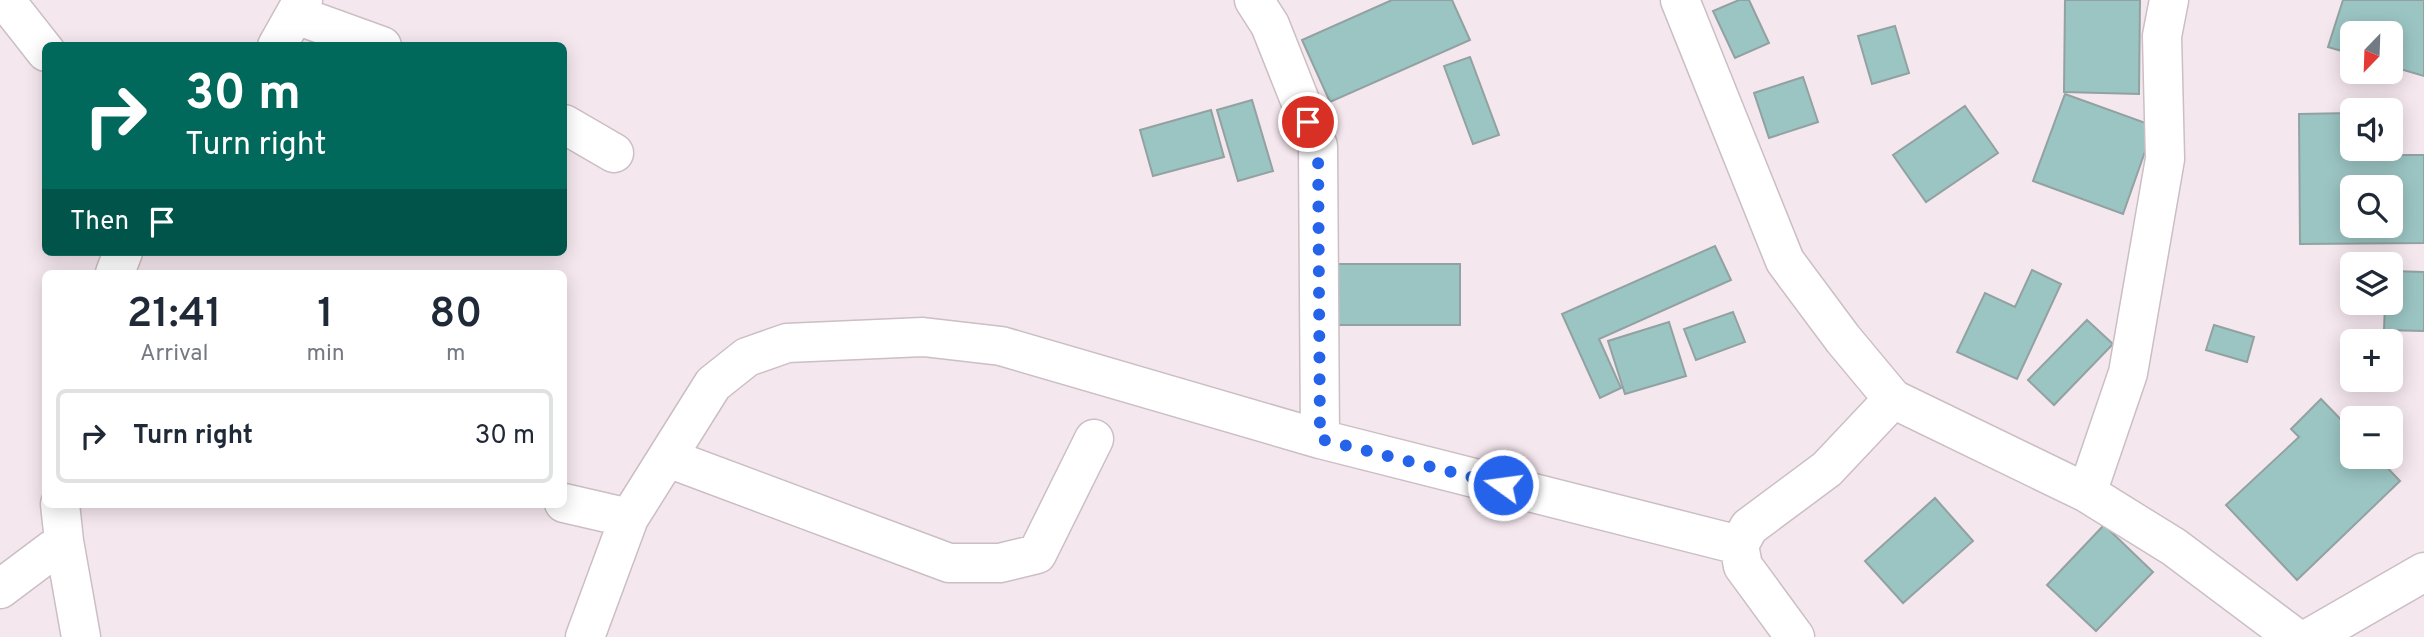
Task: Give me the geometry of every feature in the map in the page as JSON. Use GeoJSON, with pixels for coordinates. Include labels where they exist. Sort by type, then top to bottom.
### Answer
{"type":"FeatureCollection","features":[{"type":"Feature","properties":{"kind":"street"},"geometry":{"type":"LineString","coordinates":[[5,0],[42,47]]}},
{"type":"Feature","properties":{"kind":"street"},"geometry":{"type":"LineString","coordinates":[[1254,0],[1270,25],[1318,146],[1320,439]]}},
{"type":"Feature","properties":{"kind":"street"},"geometry":{"type":"LineString","coordinates":[[1680,0],[1785,261],[1843,340],[1893,399],[2087,493],[2174,547],[2294,637]]}},
{"type":"Feature","properties":{"kind":"street"},"geometry":{"type":"LineString","coordinates":[[2087,493],[2128,373],[2165,159],[2162,36],[2169,0]]}},
{"type":"Feature","properties":{"kind":"street"},"geometry":{"type":"LineString","coordinates":[[292,20],[368,42]]}},
{"type":"Feature","properties":{"kind":"street"},"geometry":{"type":"LineString","coordinates":[[567,126],[614,153]]}},
{"type":"Feature","properties":{"kind":"street"},"geometry":{"type":"LineString","coordinates":[[585,637],[629,518],[713,384],[747,357],[787,342],[923,337],[1001,346],[1320,439],[1739,545]]}},
{"type":"Feature","properties":{"kind":"street"},"geometry":{"type":"LineString","coordinates":[[1795,637],[1743,566],[1739,545],[1749,527],[1827,469],[1893,399]]}},
{"type":"Feature","properties":{"kind":"street"},"geometry":{"type":"LineString","coordinates":[[668,458],[949,563],[1000,563],[1037,554],[1094,439]]}},
{"type":"Feature","properties":{"kind":"street"},"geometry":{"type":"LineString","coordinates":[[567,504],[629,518]]}},
{"type":"Feature","properties":{"kind":"street"},"geometry":{"type":"LineString","coordinates":[[0,589],[62,522]]}},
{"type":"Feature","properties":{"kind":"street"},"geometry":{"type":"LineString","coordinates":[[62,522],[81,637]]}},
{"type":"Feature","properties":{"kind":"street"},"geometry":{"type":"LineString","coordinates":[[2311,637],[2424,572]]}},
{"type":"Feature","properties":{"kind":"building"},"geometry":{"type":"Polygon","coordinates":[[[1392,0],[1452,0],[1470,40],[1330,102],[1302,40],[1392,0]]]}},
{"type":"Feature","properties":{"kind":"building"},"geometry":{"type":"Polygon","coordinates":[[[1739,0],[1749,0],[1769,43],[1735,58],[1713,11],[1739,0]]]}},
{"type":"Feature","properties":{"kind":"building"},"geometry":{"type":"Polygon","coordinates":[[[2065,0],[2140,0],[2139,94],[2064,92],[2065,0]]]}},
{"type":"Feature","properties":{"kind":"building"},"geometry":{"type":"Polygon","coordinates":[[[2343,0],[2424,0],[2424,76],[2403,70],[2403,21],[2340,21],[2340,50],[2328,47],[2343,0]]]}},
{"type":"Feature","properties":{"kind":"building"},"geometry":{"type":"Polygon","coordinates":[[[1895,26],[1909,73],[1872,84],[1858,36],[1895,26]]]}},
{"type":"Feature","properties":{"kind":"building"},"geometry":{"type":"Polygon","coordinates":[[[1470,57],[1499,135],[1473,144],[1444,66],[1470,57]]]}},
{"type":"Feature","properties":{"kind":"building"},"geometry":{"type":"Polygon","coordinates":[[[1803,77],[1818,122],[1769,138],[1754,93],[1803,77]]]}},
{"type":"Feature","properties":{"kind":"building"},"geometry":{"type":"Polygon","coordinates":[[[2065,94],[2154,126],[2123,214],[2033,181],[2065,94]]]}},
{"type":"Feature","properties":{"kind":"building"},"geometry":{"type":"Polygon","coordinates":[[[1252,100],[1273,171],[1238,181],[1217,110],[1252,100]]]}},
{"type":"Feature","properties":{"kind":"building"},"geometry":{"type":"Polygon","coordinates":[[[1965,106],[1998,153],[1926,202],[1893,155],[1965,106]]]}},
{"type":"Feature","properties":{"kind":"building"},"geometry":{"type":"Polygon","coordinates":[[[1211,110],[1224,157],[1153,176],[1140,130],[1211,110]]]}},
{"type":"Feature","properties":{"kind":"building"},"geometry":{"type":"Polygon","coordinates":[[[2340,113],[2340,161],[2403,161],[2403,155],[2424,155],[2424,243],[2300,244],[2299,114],[2340,113]]]}},
{"type":"Feature","properties":{"kind":"building"},"geometry":{"type":"Polygon","coordinates":[[[1715,246],[1731,280],[1599,339],[1621,388],[1600,398],[1562,314],[1715,246]]]}},
{"type":"Feature","properties":{"kind":"building"},"geometry":{"type":"Polygon","coordinates":[[[1338,264],[1460,264],[1460,325],[1338,325],[1338,264]]]}},
{"type":"Feature","properties":{"kind":"building"},"geometry":{"type":"Polygon","coordinates":[[[2032,270],[2061,284],[2017,379],[1957,352],[1985,293],[2015,307],[2032,270]]]}},
{"type":"Feature","properties":{"kind":"building"},"geometry":{"type":"Polygon","coordinates":[[[2403,271],[2424,272],[2424,331],[2384,329],[2385,315],[2403,315],[2403,271]]]}},
{"type":"Feature","properties":{"kind":"building"},"geometry":{"type":"Polygon","coordinates":[[[1733,312],[1745,342],[1696,360],[1684,329],[1733,312]]]}},
{"type":"Feature","properties":{"kind":"building"},"geometry":{"type":"Polygon","coordinates":[[[2087,320],[2113,344],[2054,405],[2028,380],[2087,320]]]}},
{"type":"Feature","properties":{"kind":"building"},"geometry":{"type":"Polygon","coordinates":[[[1669,322],[1686,376],[1625,394],[1608,341],[1669,322]]]}},
{"type":"Feature","properties":{"kind":"building"},"geometry":{"type":"Polygon","coordinates":[[[2214,325],[2254,337],[2247,362],[2206,350],[2214,325]]]}},
{"type":"Feature","properties":{"kind":"building"},"geometry":{"type":"Polygon","coordinates":[[[2321,399],[2340,419],[2340,469],[2388,469],[2400,481],[2297,580],[2226,505],[2299,437],[2291,429],[2321,399]]]}},
{"type":"Feature","properties":{"kind":"building"},"geometry":{"type":"Polygon","coordinates":[[[1935,498],[1973,541],[1903,603],[1865,561],[1935,498]]]}},
{"type":"Feature","properties":{"kind":"building"},"geometry":{"type":"Polygon","coordinates":[[[2104,525],[2153,572],[2096,631],[2047,585],[2104,525]]]}},
{"type":"Feature","properties":{"kind":"route"},"geometry":{"type":"LineString","coordinates":[[1308,122],[1318,146],[1320,439],[1503,485]]}}]}
